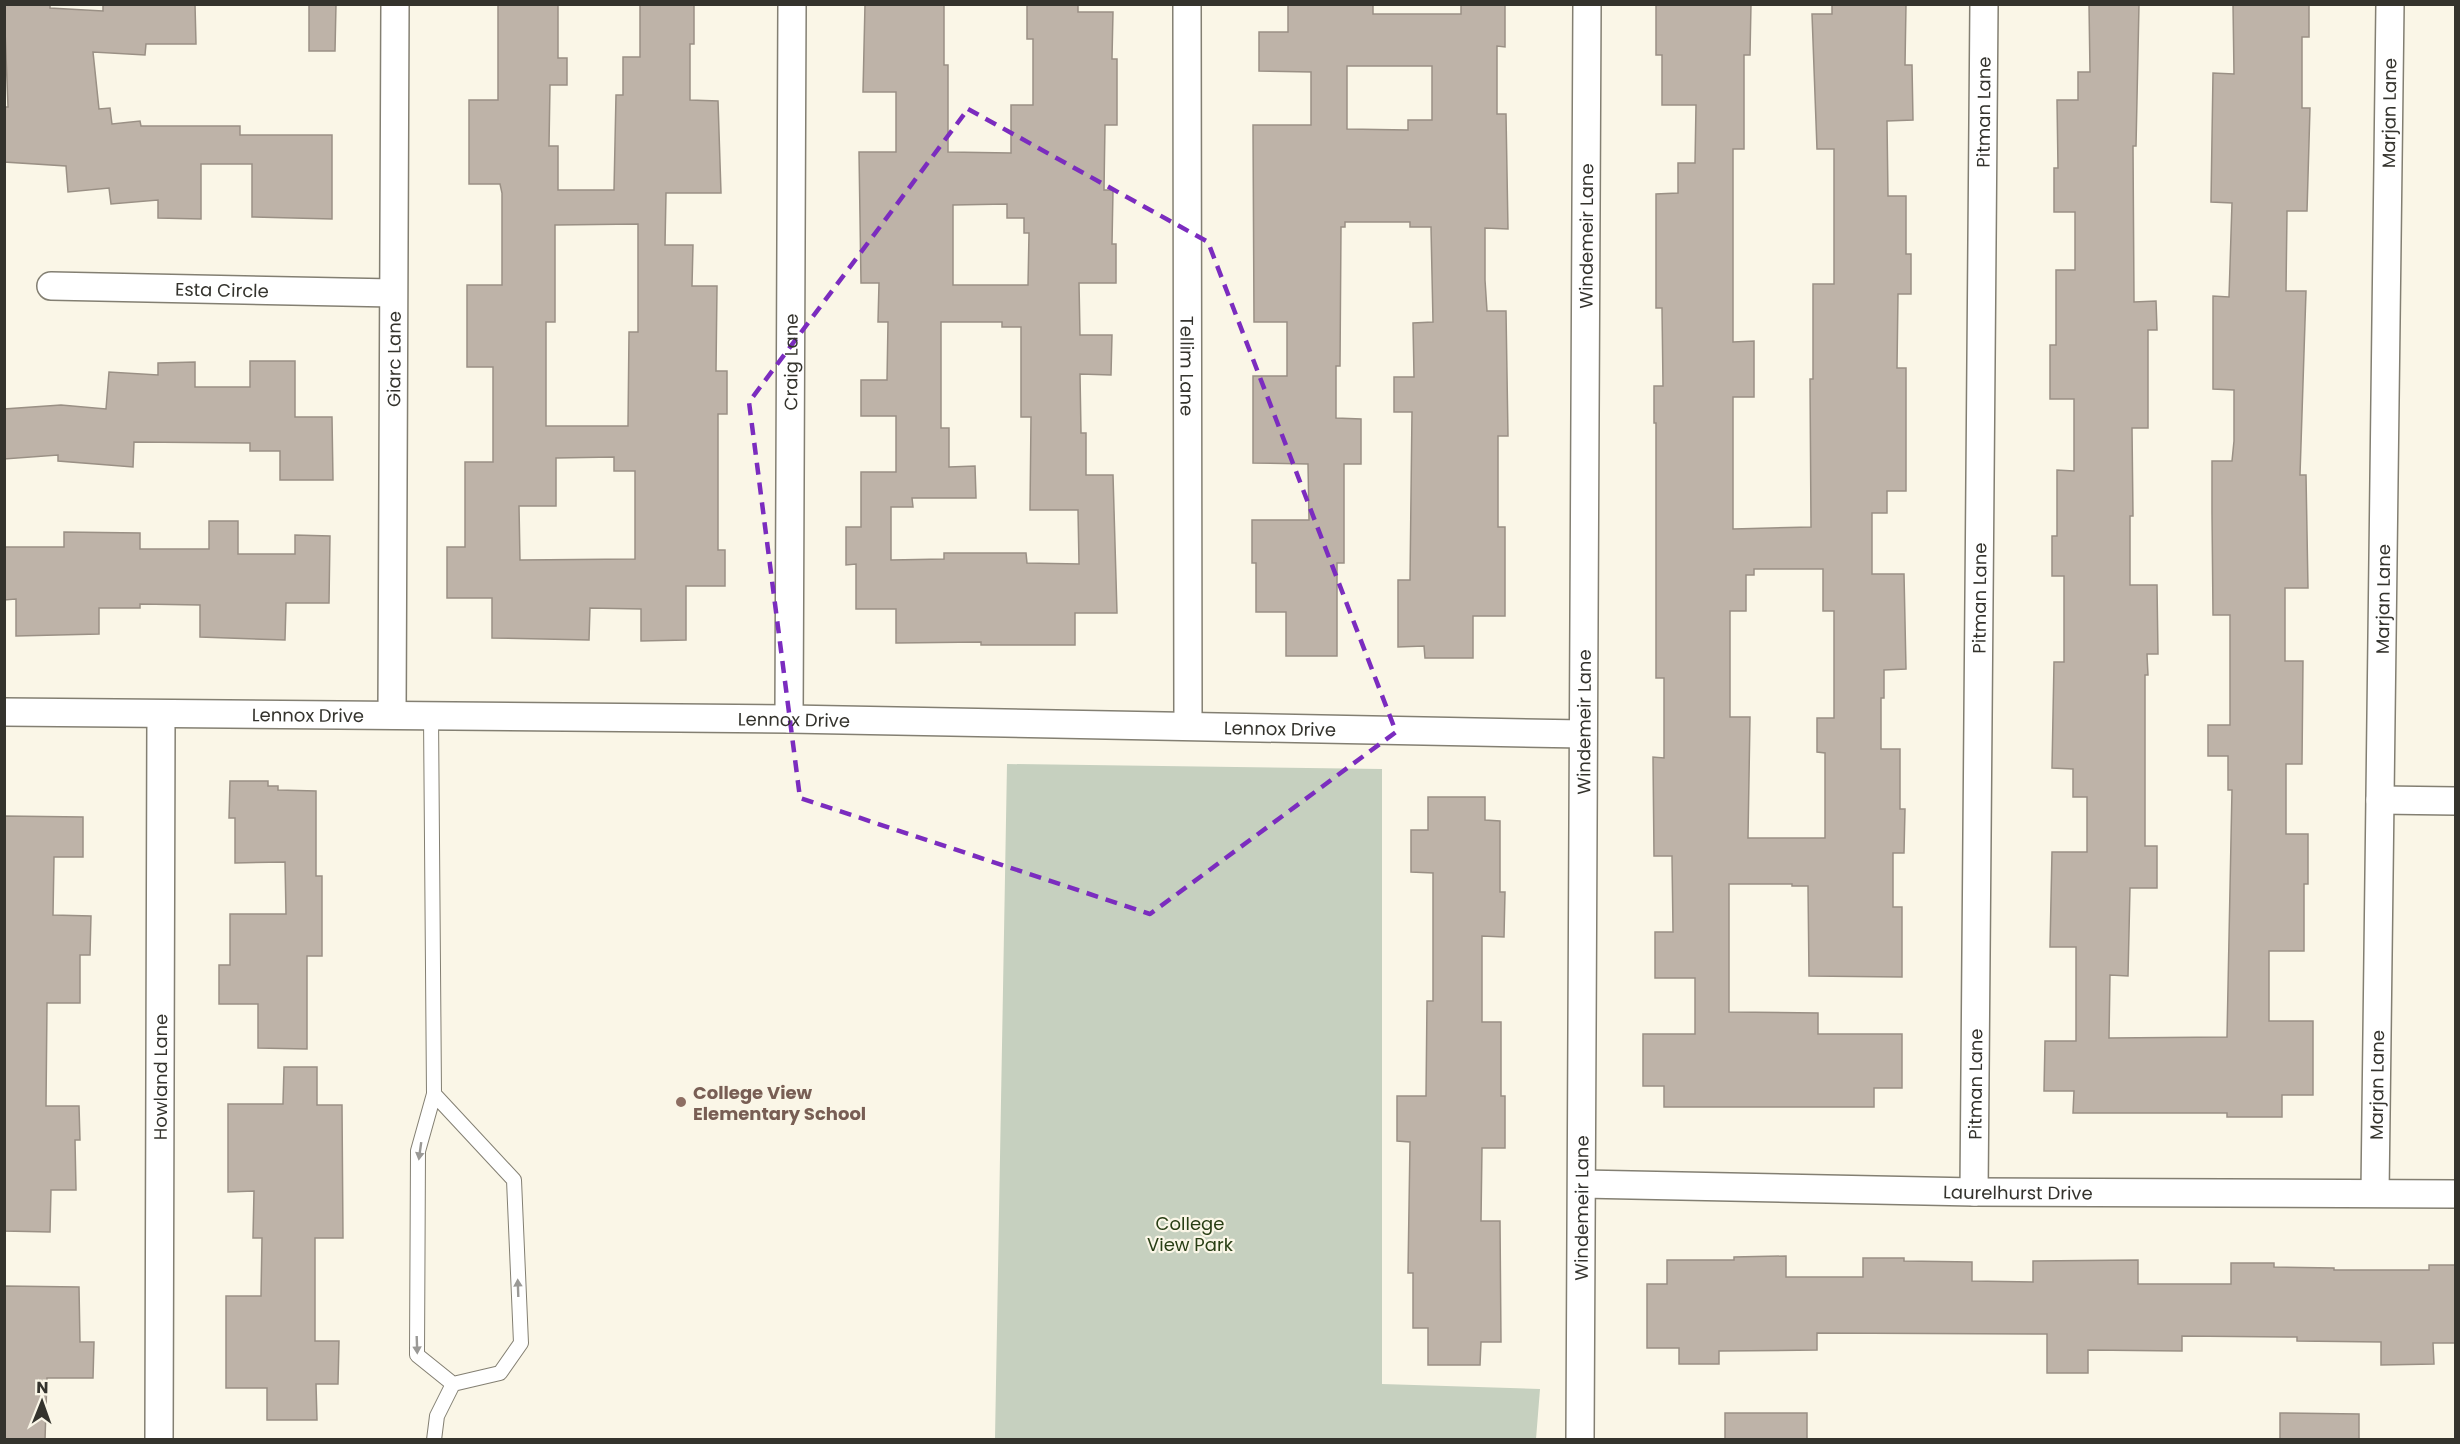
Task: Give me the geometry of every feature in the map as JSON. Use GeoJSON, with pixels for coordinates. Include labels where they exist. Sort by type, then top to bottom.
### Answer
{"type":"FeatureCollection","features":[{"type":"Feature","properties":{"kind":"street","name":"Giarc Lane"},"geometry":{"type":"LineString","coordinates":[[392,715],[395,4]]}},
{"type":"Feature","properties":{"kind":"street","name":"Craig Lane"},"geometry":{"type":"LineString","coordinates":[[789,719],[792,4]]}},
{"type":"Feature","properties":{"kind":"street","name":"Tellim Lane"},"geometry":{"type":"LineString","coordinates":[[1187,4],[1188,726]]}},
{"type":"Feature","properties":{"kind":"street","name":"Windemeir Lane"},"geometry":{"type":"LineString","coordinates":[[1580,1440],[1587,4]]}},
{"type":"Feature","properties":{"kind":"street","name":"Pitman Lane"},"geometry":{"type":"LineString","coordinates":[[1974,1192],[1984,4]]}},
{"type":"Feature","properties":{"kind":"street","name":"Marjan Lane"},"geometry":{"type":"LineString","coordinates":[[2375,1193],[2390,4]]}},
{"type":"Feature","properties":{"kind":"street","name":"Esta Circle"},"geometry":{"type":"LineString","coordinates":[[51,286],[393,293]]}},
{"type":"Feature","properties":{"kind":"street","name":"Lennox Drive"},"geometry":{"type":"LineString","coordinates":[[4,712],[789,719],[1583,734]]}},
{"type":"Feature","properties":{"kind":"street","name":"Howland Lane"},"geometry":{"type":"LineString","coordinates":[[159,1440],[160,714]]}},
{"type":"Feature","properties":{"kind":"street"},"geometry":{"type":"LineString","coordinates":[[2380,800],[2456,801]]}},
{"type":"Feature","properties":{"kind":"street","name":"Laurelhurst Drive"},"geometry":{"type":"LineString","coordinates":[[1581,1184],[1974,1192],[2456,1194]]}},
{"type":"Feature","properties":{"kind":"lane"},"geometry":{"type":"LineString","coordinates":[[431,715],[434,1094],[418,1151],[417,1355],[453,1384]]}},
{"type":"Feature","properties":{"kind":"lane"},"geometry":{"type":"LineString","coordinates":[[434,1094],[514,1180],[520,1343],[500,1373],[453,1384]]}},
{"type":"Feature","properties":{"kind":"lane"},"geometry":{"type":"LineString","coordinates":[[434,1440],[437,1416],[453,1384]]}},
{"type":"Feature","properties":{"kind":"highlighted area"},"geometry":{"type":"Polygon","coordinates":[[[968,109],[1208,242],[1396,732],[1150,914],[800,798],[749,402],[968,109]]]}},
{"type":"Feature","properties":{"kind":"green space","name":"College View Park"},"geometry":{"type":"Polygon","coordinates":[[[1007,764],[1382,769],[1382,1384],[1540,1389],[1536,1439],[995,1439],[1007,764]]]}},
{"type":"Feature","properties":{"kind":"building"},"geometry":{"type":"Polygon","coordinates":[[[4,4],[50,4],[50,8],[103,11],[103,4],[195,4],[196,44],[146,44],[145,55],[93,52],[99,109],[110,108],[112,124],[140,121],[141,126],[240,126],[240,135],[332,135],[332,219],[252,217],[252,164],[201,164],[201,219],[158,218],[158,200],[111,204],[109,188],[68,192],[66,166],[4,162],[4,107],[8,107],[4,4]]]}},
{"type":"Feature","properties":{"kind":"building"},"geometry":{"type":"Polygon","coordinates":[[[309,4],[336,4],[335,51],[309,51],[309,4]]]}},
{"type":"Feature","properties":{"kind":"building"},"geometry":{"type":"Polygon","coordinates":[[[498,4],[558,4],[558,58],[567,58],[567,85],[550,85],[549,146],[558,146],[558,190],[614,190],[616,95],[623,95],[623,57],[640,57],[640,4],[694,4],[694,44],[690,44],[690,100],[718,101],[721,193],[666,193],[665,245],[693,245],[692,286],[717,286],[716,371],[727,371],[727,414],[718,414],[718,550],[725,550],[725,586],[686,586],[686,640],[641,641],[641,609],[590,608],[589,640],[492,638],[492,598],[447,598],[447,547],[465,547],[465,462],[493,462],[493,367],[467,367],[467,285],[502,285],[502,193],[500,184],[469,184],[469,100],[498,100],[498,4]],[[638,224],[555,225],[555,322],[546,322],[546,426],[628,426],[629,332],[638,332],[638,224]],[[614,457],[556,458],[556,506],[519,506],[520,560],[635,559],[635,471],[614,471],[614,457]]]}},
{"type":"Feature","properties":{"kind":"building"},"geometry":{"type":"Polygon","coordinates":[[[865,4],[944,4],[944,65],[948,65],[948,152],[1011,153],[1011,105],[1033,105],[1033,39],[1027,39],[1027,4],[1078,4],[1078,12],[1113,12],[1112,59],[1117,59],[1117,125],[1105,125],[1104,190],[1113,190],[1112,244],[1116,244],[1116,283],[1079,283],[1080,335],[1112,335],[1111,375],[1080,374],[1081,433],[1086,433],[1086,475],[1113,475],[1117,613],[1075,613],[1075,645],[981,645],[981,642],[896,643],[896,609],[856,609],[856,564],[846,565],[846,527],[861,527],[861,472],[896,472],[896,416],[861,416],[861,380],[887,380],[888,322],[878,322],[879,283],[861,283],[859,152],[896,152],[896,92],[863,92],[865,4]],[[1007,204],[953,205],[953,285],[1028,285],[1029,233],[1024,233],[1024,218],[1007,218],[1007,204]],[[941,322],[941,428],[949,428],[949,467],[975,466],[976,498],[912,498],[913,507],[891,507],[891,560],[944,559],[944,553],[1026,553],[1027,563],[1079,564],[1078,510],[1030,510],[1031,417],[1021,417],[1021,327],[1002,327],[1002,322],[941,322]]]}},
{"type":"Feature","properties":{"kind":"building"},"geometry":{"type":"Polygon","coordinates":[[[1288,4],[1373,4],[1373,14],[1461,14],[1461,4],[1505,4],[1505,47],[1497,46],[1497,114],[1506,114],[1508,229],[1485,228],[1485,280],[1487,311],[1506,311],[1508,436],[1498,436],[1498,527],[1505,527],[1505,616],[1473,616],[1473,658],[1425,658],[1424,646],[1398,647],[1398,580],[1410,580],[1412,412],[1394,412],[1394,377],[1414,377],[1413,323],[1433,322],[1431,227],[1410,227],[1410,222],[1345,222],[1345,227],[1341,227],[1340,366],[1336,366],[1336,418],[1361,419],[1361,464],[1344,464],[1344,563],[1337,563],[1337,656],[1286,656],[1286,612],[1256,612],[1256,563],[1252,563],[1252,520],[1309,520],[1308,464],[1253,463],[1253,376],[1287,376],[1287,322],[1254,322],[1253,125],[1311,125],[1311,72],[1259,71],[1259,32],[1288,32],[1288,4]],[[1347,66],[1347,129],[1408,130],[1408,120],[1432,120],[1432,66],[1347,66]]]}},
{"type":"Feature","properties":{"kind":"building"},"geometry":{"type":"Polygon","coordinates":[[[1656,4],[1751,4],[1750,55],[1744,55],[1744,149],[1733,149],[1733,342],[1754,341],[1754,397],[1733,397],[1733,529],[1811,527],[1810,379],[1813,379],[1813,284],[1834,284],[1834,149],[1817,149],[1812,14],[1832,14],[1832,4],[1906,4],[1905,65],[1912,65],[1913,120],[1887,121],[1888,196],[1906,196],[1906,254],[1911,254],[1911,294],[1898,294],[1897,368],[1906,368],[1906,491],[1887,491],[1887,513],[1872,513],[1872,574],[1904,574],[1906,669],[1884,670],[1884,698],[1881,698],[1881,749],[1900,749],[1900,809],[1905,809],[1904,853],[1893,853],[1893,907],[1902,907],[1902,977],[1809,976],[1808,886],[1729,884],[1729,1012],[1818,1013],[1818,1034],[1902,1034],[1902,1088],[1874,1088],[1874,1107],[1664,1107],[1664,1086],[1643,1086],[1643,1034],[1695,1034],[1695,978],[1655,978],[1655,932],[1673,932],[1672,856],[1654,856],[1653,757],[1664,758],[1664,678],[1656,678],[1654,386],[1663,386],[1662,308],[1656,308],[1656,194],[1678,193],[1678,163],[1695,163],[1696,105],[1662,105],[1662,55],[1656,55],[1656,4]],[[1754,569],[1754,575],[1746,575],[1746,611],[1730,611],[1730,717],[1750,717],[1748,838],[1825,838],[1825,753],[1817,752],[1817,718],[1834,718],[1834,611],[1823,611],[1823,569],[1754,569]]]}},
{"type":"Feature","properties":{"kind":"building"},"geometry":{"type":"Polygon","coordinates":[[[2089,4],[2139,4],[2136,146],[2133,146],[2134,302],[2156,301],[2157,330],[2148,330],[2148,428],[2132,428],[2133,516],[2130,516],[2130,585],[2157,585],[2158,654],[2147,654],[2148,675],[2145,675],[2145,846],[2157,846],[2157,888],[2130,888],[2128,976],[2110,975],[2109,1038],[2227,1037],[2232,790],[2228,790],[2228,756],[2208,756],[2208,725],[2230,725],[2230,615],[2213,615],[2212,461],[2232,461],[2234,441],[2234,390],[2213,389],[2213,296],[2229,297],[2232,203],[2211,202],[2213,73],[2234,74],[2233,4],[2309,4],[2309,37],[2302,37],[2302,108],[2310,108],[2307,211],[2287,211],[2286,291],[2306,291],[2300,475],[2306,475],[2308,588],[2285,588],[2285,661],[2303,661],[2302,764],[2286,764],[2286,834],[2308,834],[2308,884],[2304,884],[2304,951],[2269,951],[2269,1021],[2313,1021],[2313,1095],[2282,1095],[2282,1117],[2227,1117],[2227,1113],[2073,1113],[2074,1091],[2044,1091],[2045,1041],[2076,1041],[2076,947],[2050,947],[2052,852],[2087,852],[2087,797],[2073,797],[2073,769],[2052,768],[2054,662],[2064,662],[2064,576],[2052,576],[2052,536],[2057,536],[2057,470],[2074,471],[2074,399],[2050,399],[2050,345],[2056,345],[2056,270],[2075,270],[2075,212],[2054,212],[2054,168],[2058,168],[2057,100],[2078,100],[2078,72],[2090,72],[2089,4]]]}},
{"type":"Feature","properties":{"kind":"building"},"geometry":{"type":"Polygon","coordinates":[[[250,361],[295,361],[295,417],[332,417],[333,480],[280,480],[280,451],[250,451],[250,443],[134,442],[133,467],[58,461],[58,455],[4,459],[4,409],[61,405],[106,409],[109,372],[158,375],[158,363],[195,362],[195,387],[250,387],[250,361]]]}},
{"type":"Feature","properties":{"kind":"building"},"geometry":{"type":"Polygon","coordinates":[[[209,521],[238,521],[238,554],[295,554],[295,535],[330,536],[329,603],[286,603],[285,640],[200,637],[200,605],[140,604],[140,608],[99,608],[99,634],[16,636],[16,599],[4,600],[4,547],[64,547],[64,532],[140,533],[140,549],[209,549],[209,521]]]}},
{"type":"Feature","properties":{"kind":"building"},"geometry":{"type":"Polygon","coordinates":[[[230,781],[268,781],[268,786],[278,786],[278,790],[316,791],[316,876],[322,876],[322,956],[307,956],[307,1049],[258,1048],[258,1004],[219,1004],[219,965],[230,965],[230,914],[286,914],[285,862],[235,863],[235,818],[229,818],[230,781]]]}},
{"type":"Feature","properties":{"kind":"building"},"geometry":{"type":"Polygon","coordinates":[[[1428,797],[1485,797],[1485,820],[1500,821],[1500,892],[1505,892],[1504,937],[1482,936],[1482,1022],[1501,1022],[1501,1096],[1505,1096],[1505,1148],[1482,1148],[1481,1221],[1500,1221],[1501,1342],[1481,1342],[1480,1365],[1428,1365],[1428,1328],[1413,1328],[1413,1273],[1408,1273],[1410,1142],[1397,1141],[1397,1096],[1426,1096],[1427,1001],[1433,1001],[1433,873],[1411,872],[1411,830],[1428,830],[1428,797]]]}},
{"type":"Feature","properties":{"kind":"building"},"geometry":{"type":"Polygon","coordinates":[[[4,816],[83,817],[83,857],[54,857],[53,915],[91,916],[90,955],[80,955],[80,1003],[47,1003],[46,1106],[79,1106],[80,1140],[75,1140],[76,1190],[51,1190],[50,1232],[4,1231],[4,816]]]}},
{"type":"Feature","properties":{"kind":"building"},"geometry":{"type":"Polygon","coordinates":[[[284,1067],[317,1067],[317,1105],[342,1105],[343,1238],[315,1238],[315,1341],[339,1341],[338,1384],[316,1384],[317,1420],[267,1420],[267,1388],[226,1388],[226,1296],[261,1296],[262,1238],[253,1238],[254,1191],[228,1192],[228,1104],[283,1104],[284,1067]]]}},
{"type":"Feature","properties":{"kind":"building"},"geometry":{"type":"Polygon","coordinates":[[[1786,1256],[1786,1277],[1863,1277],[1863,1258],[1904,1258],[1904,1261],[1972,1262],[1972,1281],[2033,1282],[2033,1261],[2138,1260],[2138,1284],[2231,1284],[2231,1263],[2274,1263],[2274,1267],[2334,1268],[2334,1270],[2429,1270],[2429,1265],[2456,1265],[2456,1343],[2433,1343],[2434,1364],[2381,1365],[2381,1342],[2297,1341],[2297,1337],[2182,1336],[2182,1351],[2088,1350],[2088,1373],[2047,1373],[2047,1334],[1817,1333],[1817,1350],[1719,1351],[1719,1364],[1679,1364],[1679,1348],[1647,1348],[1647,1284],[1667,1284],[1667,1260],[1734,1260],[1734,1257],[1786,1256]]]}},
{"type":"Feature","properties":{"kind":"building"},"geometry":{"type":"Polygon","coordinates":[[[4,1286],[79,1287],[80,1342],[94,1342],[93,1378],[47,1378],[45,1440],[4,1440],[4,1286]]]}},
{"type":"Feature","properties":{"kind":"building"},"geometry":{"type":"Polygon","coordinates":[[[1725,1413],[1807,1413],[1807,1440],[1725,1440],[1725,1413]]]}},
{"type":"Feature","properties":{"kind":"building"},"geometry":{"type":"Polygon","coordinates":[[[2280,1413],[2359,1414],[2359,1440],[2280,1440],[2280,1413]]]}},
{"type":"Feature","properties":{"kind":"place","name":"College View Elementary School"},"geometry":{"type":"Point","coordinates":[681,1102]}}]}
